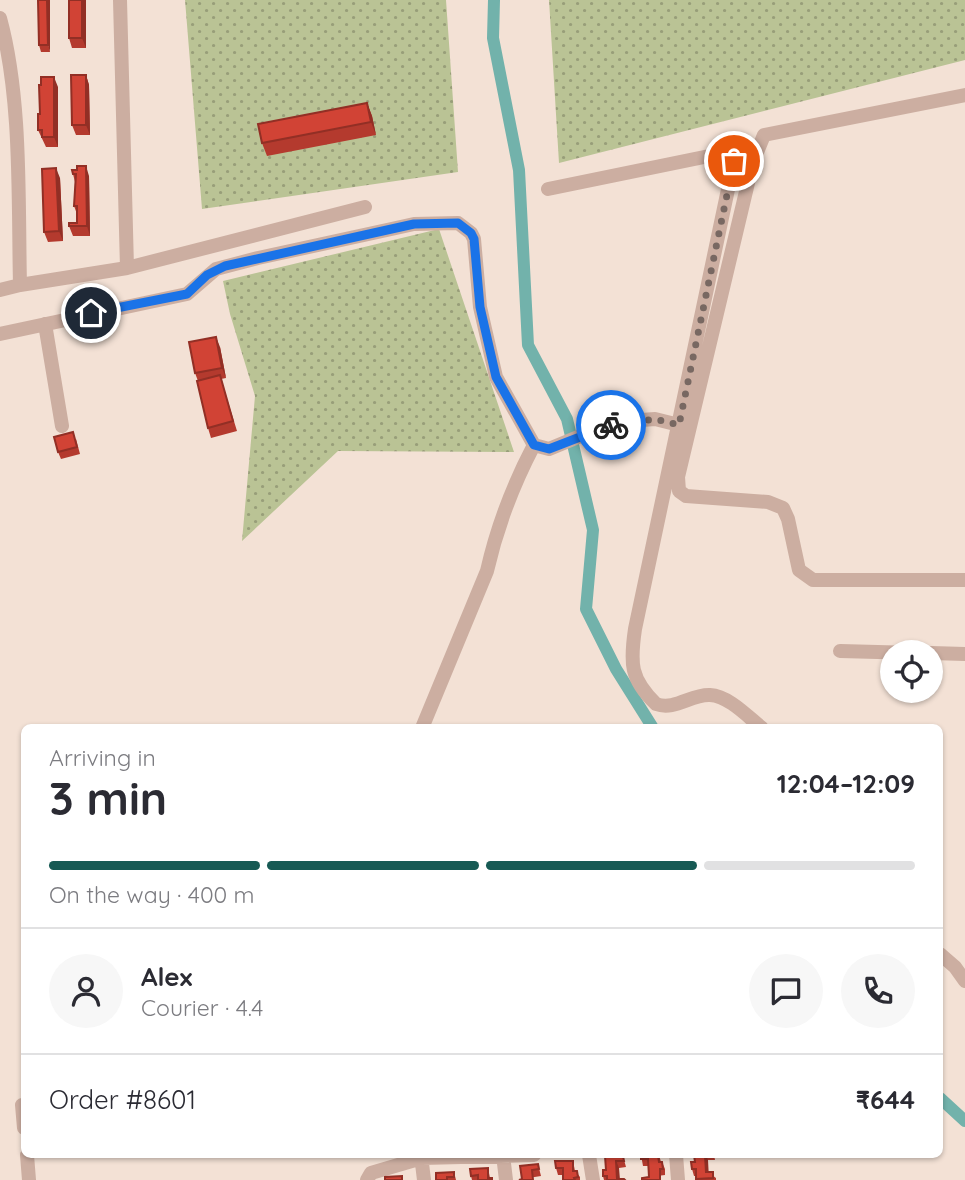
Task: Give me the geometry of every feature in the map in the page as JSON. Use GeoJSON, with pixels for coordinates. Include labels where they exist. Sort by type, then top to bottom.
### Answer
{"type":"FeatureCollection","features":[{"type":"Feature","properties":{"kind":"street"},"geometry":{"type":"LineString","coordinates":[[120,0],[127,268]]}},
{"type":"Feature","properties":{"kind":"street"},"geometry":{"type":"LineString","coordinates":[[0,18],[9,53],[13,103],[20,285]]}},
{"type":"Feature","properties":{"kind":"street"},"geometry":{"type":"LineString","coordinates":[[965,95],[764,135],[753,162],[678,477],[679,491],[686,496],[768,502],[783,508],[799,570],[813,580],[965,580]]}},
{"type":"Feature","properties":{"kind":"street"},"geometry":{"type":"LineString","coordinates":[[548,189],[714,155],[733,156],[735,165],[685,389],[635,629],[631,663],[638,680],[656,704],[671,707],[696,697],[713,695],[757,724]]}},
{"type":"Feature","properties":{"kind":"street"},"geometry":{"type":"LineString","coordinates":[[0,290],[127,268],[365,207]]}},
{"type":"Feature","properties":{"kind":"street"},"geometry":{"type":"LineString","coordinates":[[0,334],[187,294],[216,269],[258,258],[414,224],[458,223],[471,233],[474,239],[480,307],[496,377],[534,445],[549,449],[595,430],[642,419],[679,425]]}},
{"type":"Feature","properties":{"kind":"street"},"geometry":{"type":"LineString","coordinates":[[45,324],[62,426]]}},
{"type":"Feature","properties":{"kind":"street"},"geometry":{"type":"LineString","coordinates":[[424,724],[487,571],[515,480],[534,445]]}},
{"type":"Feature","properties":{"kind":"street"},"geometry":{"type":"LineString","coordinates":[[840,651],[880,652]]}},
{"type":"Feature","properties":{"kind":"street"},"geometry":{"type":"LineString","coordinates":[[943,653],[965,654]]}},
{"type":"Feature","properties":{"kind":"street"},"geometry":{"type":"LineString","coordinates":[[943,957],[965,981]]}},
{"type":"Feature","properties":{"kind":"street"},"geometry":{"type":"LineString","coordinates":[[27,1158],[29,1180]]}},
{"type":"Feature","properties":{"kind":"street"},"geometry":{"type":"LineString","coordinates":[[367,1180],[371,1173],[416,1158]]}},
{"type":"Feature","properties":{"kind":"street"},"geometry":{"type":"LineString","coordinates":[[422,1158],[424,1180]]}},
{"type":"Feature","properties":{"kind":"street"},"geometry":{"type":"LineString","coordinates":[[503,1158],[506,1180]]}},
{"type":"Feature","properties":{"kind":"street"},"geometry":{"type":"LineString","coordinates":[[589,1158],[593,1180]]}},
{"type":"Feature","properties":{"kind":"street"},"geometry":{"type":"LineString","coordinates":[[676,1158],[678,1180]]}},
{"type":"Feature","properties":{"kind":"green space"},"geometry":{"type":"Polygon","coordinates":[[[185,0],[446,0],[458,172],[202,209],[185,0]]]}},
{"type":"Feature","properties":{"kind":"green space"},"geometry":{"type":"Polygon","coordinates":[[[549,0],[965,0],[965,60],[559,163],[549,0]]]}},
{"type":"Feature","properties":{"kind":"green space"},"geometry":{"type":"Polygon","coordinates":[[[439,229],[514,452],[338,451],[242,541],[255,396],[230,314],[223,281],[439,229]]]}},
{"type":"Feature","properties":{"kind":"building"},"geometry":{"type":"Polygon","coordinates":[[[38,0],[47,0],[48,45],[39,45],[38,0]]]}},
{"type":"Feature","properties":{"kind":"building"},"geometry":{"type":"Polygon","coordinates":[[[69,0],[82,0],[82,38],[69,38],[69,0]]]}},
{"type":"Feature","properties":{"kind":"building"},"geometry":{"type":"Polygon","coordinates":[[[71,75],[86,75],[86,125],[72,125],[71,75]]]}},
{"type":"Feature","properties":{"kind":"building"},"geometry":{"type":"Polygon","coordinates":[[[41,77],[54,77],[54,137],[42,137],[42,130],[38,130],[41,77]]]}},
{"type":"Feature","properties":{"kind":"building"},"geometry":{"type":"Polygon","coordinates":[[[367,103],[371,122],[262,143],[258,124],[367,103]]]}},
{"type":"Feature","properties":{"kind":"building"},"geometry":{"type":"Polygon","coordinates":[[[77,166],[86,166],[87,226],[69,226],[69,223],[77,223],[77,206],[74,206],[76,174],[73,174],[72,170],[77,170],[77,166]]]}},
{"type":"Feature","properties":{"kind":"building"},"geometry":{"type":"Polygon","coordinates":[[[56,168],[59,231],[44,232],[42,169],[56,168]]]}},
{"type":"Feature","properties":{"kind":"building"},"geometry":{"type":"Polygon","coordinates":[[[216,337],[222,368],[195,373],[189,342],[216,337]]]}},
{"type":"Feature","properties":{"kind":"building"},"geometry":{"type":"Polygon","coordinates":[[[220,375],[233,421],[208,428],[197,381],[220,375]]]}},
{"type":"Feature","properties":{"kind":"building"},"geometry":{"type":"Polygon","coordinates":[[[73,432],[77,447],[58,452],[54,437],[73,432]]]}},
{"type":"Feature","properties":{"kind":"building"},"geometry":{"type":"Polygon","coordinates":[[[605,1158],[623,1158],[624,1161],[616,1161],[617,1179],[625,1180],[607,1180],[607,1176],[603,1176],[603,1170],[606,1170],[605,1158]]]}},
{"type":"Feature","properties":{"kind":"building"},"geometry":{"type":"Polygon","coordinates":[[[658,1158],[663,1169],[660,1169],[660,1180],[642,1180],[649,1177],[648,1159],[641,1159],[658,1158]]]}},
{"type":"Feature","properties":{"kind":"building"},"geometry":{"type":"Polygon","coordinates":[[[694,1158],[705,1158],[706,1172],[713,1172],[713,1178],[696,1179],[696,1169],[692,1169],[691,1162],[695,1162],[694,1158]]]}},
{"type":"Feature","properties":{"kind":"building"},"geometry":{"type":"Polygon","coordinates":[[[555,1161],[573,1161],[573,1171],[577,1171],[578,1177],[574,1178],[575,1180],[563,1180],[563,1168],[556,1168],[555,1161]]]}},
{"type":"Feature","properties":{"kind":"building"},"geometry":{"type":"Polygon","coordinates":[[[538,1164],[539,1169],[532,1170],[533,1180],[519,1180],[522,1179],[520,1166],[538,1164]]]}},
{"type":"Feature","properties":{"kind":"building"},"geometry":{"type":"Polygon","coordinates":[[[488,1168],[488,1178],[492,1180],[478,1180],[478,1175],[471,1176],[470,1169],[488,1168]]]}},
{"type":"Feature","properties":{"kind":"building"},"geometry":{"type":"Polygon","coordinates":[[[454,1172],[454,1177],[436,1180],[436,1173],[454,1172]]]}},
{"type":"Feature","properties":{"kind":"building"},"geometry":{"type":"Polygon","coordinates":[[[402,1176],[402,1180],[385,1180],[385,1177],[402,1176]]]}},
{"type":"Feature","properties":{"kind":"waterway"},"geometry":{"type":"LineString","coordinates":[[494,0],[493,38],[519,170],[528,345],[567,419],[593,530],[586,609],[616,669],[650,724]]}},
{"type":"Feature","properties":{"kind":"waterway"},"geometry":{"type":"LineString","coordinates":[[943,1101],[965,1121]]}},
{"type":"Feature","properties":{"kind":"way so far"},"geometry":{"type":"LineString","coordinates":[[611,425],[655,419],[679,425],[734,161]]}},
{"type":"Feature","properties":{"kind":"route"},"geometry":{"type":"LineString","coordinates":[[91,313],[187,294],[216,269],[258,258],[414,224],[458,223],[471,233],[474,239],[480,307],[496,377],[534,445],[540,449],[549,449],[611,425]]}}]}
